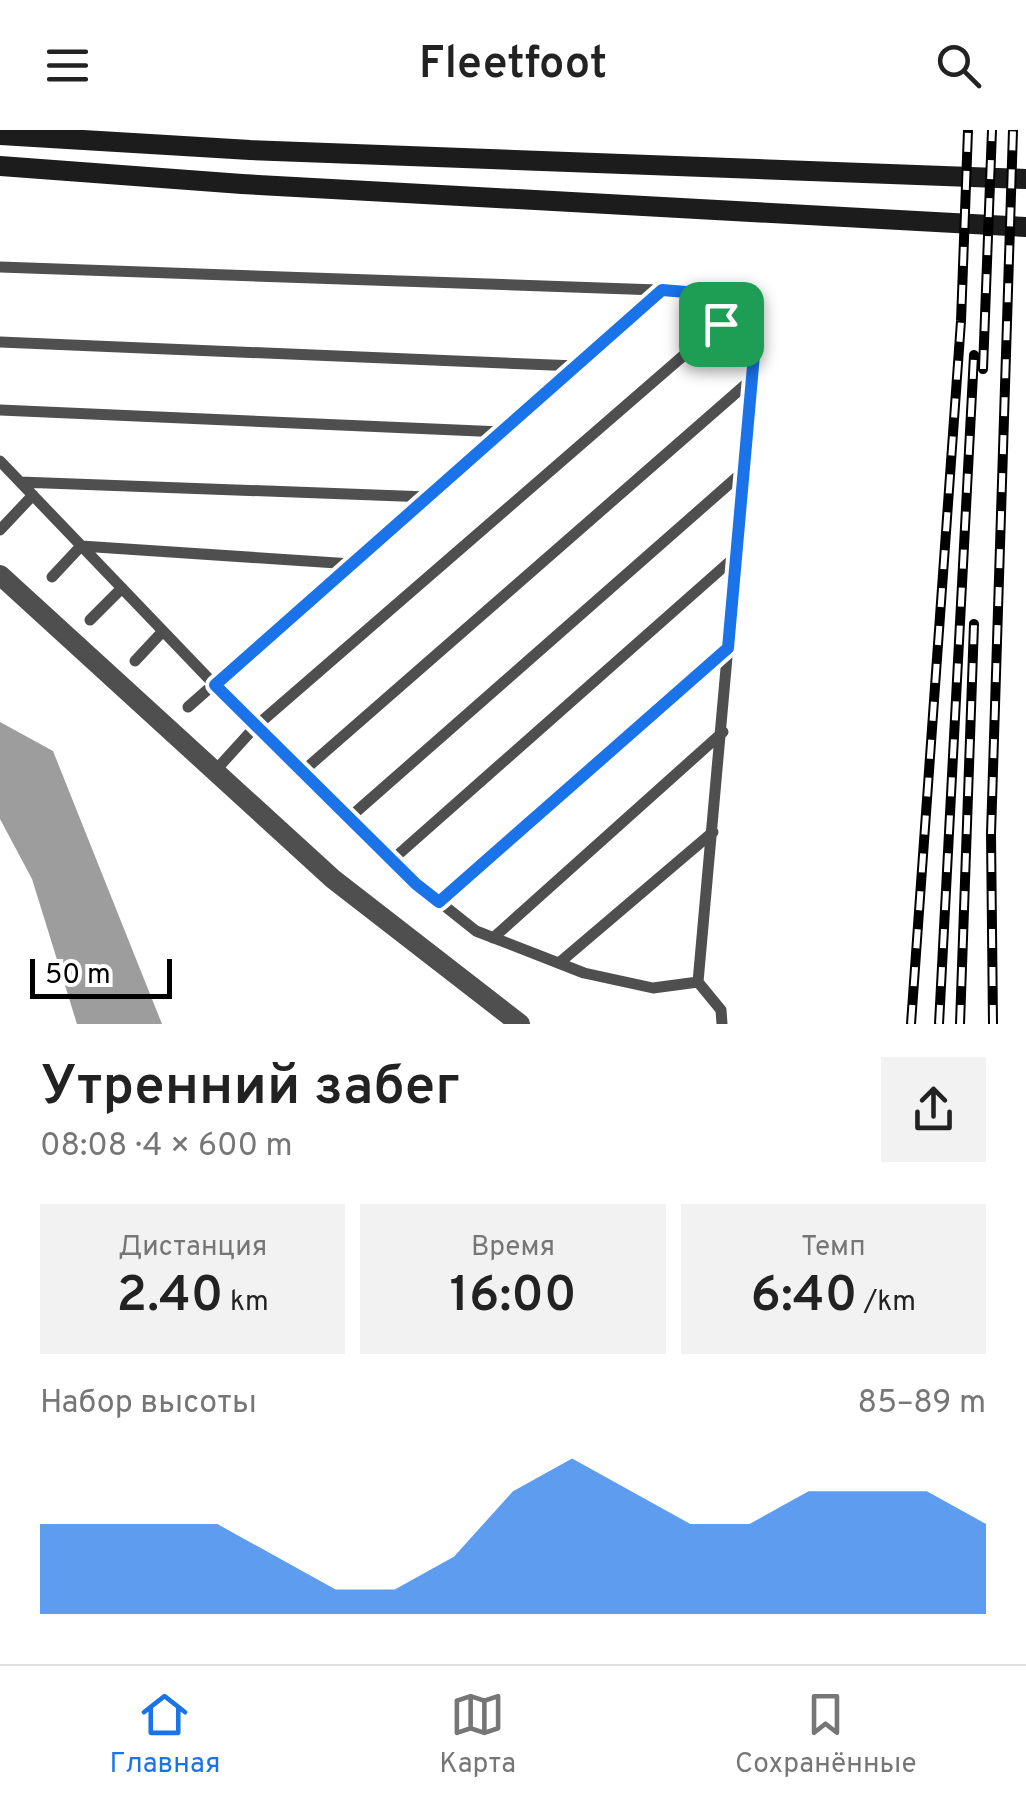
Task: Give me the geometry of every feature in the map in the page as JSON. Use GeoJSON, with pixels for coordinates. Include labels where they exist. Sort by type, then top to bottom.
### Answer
{"type":"FeatureCollection","features":[{"type":"Feature","properties":{"kind":"main road"},"geometry":{"type":"LineString","coordinates":[[0,135],[250,150],[1026,179]]}},
{"type":"Feature","properties":{"kind":"main road"},"geometry":{"type":"LineString","coordinates":[[0,166],[242,184],[1026,227]]}},
{"type":"Feature","properties":{"kind":"street"},"geometry":{"type":"LineString","coordinates":[[0,574],[333,880],[520,1024]]}},
{"type":"Feature","properties":{"kind":"lane"},"geometry":{"type":"LineString","coordinates":[[0,267],[686,292],[754,355],[698,982],[722,1010],[722,1024]]}},
{"type":"Feature","properties":{"kind":"lane"},"geometry":{"type":"LineString","coordinates":[[188,707],[662,290]]}},
{"type":"Feature","properties":{"kind":"lane"},"geometry":{"type":"LineString","coordinates":[[215,771],[255,727],[721,324]]}},
{"type":"Feature","properties":{"kind":"lane"},"geometry":{"type":"LineString","coordinates":[[0,342],[576,366]]}},
{"type":"Feature","properties":{"kind":"lane"},"geometry":{"type":"LineString","coordinates":[[302,772],[752,379]]}},
{"type":"Feature","properties":{"kind":"lane"},"geometry":{"type":"LineString","coordinates":[[0,410],[502,432]]}},
{"type":"Feature","properties":{"kind":"lane"},"geometry":{"type":"LineString","coordinates":[[0,461],[255,727],[392,860],[476,931],[584,973],[653,988],[698,982]]}},
{"type":"Feature","properties":{"kind":"lane"},"geometry":{"type":"LineString","coordinates":[[349,818],[744,470]]}},
{"type":"Feature","properties":{"kind":"lane"},"geometry":{"type":"LineString","coordinates":[[20,482],[428,497]]}},
{"type":"Feature","properties":{"kind":"lane"},"geometry":{"type":"LineString","coordinates":[[0,530],[33,496]]}},
{"type":"Feature","properties":{"kind":"lane"},"geometry":{"type":"LineString","coordinates":[[52,576],[81,546],[352,564]]}},
{"type":"Feature","properties":{"kind":"lane"},"geometry":{"type":"LineString","coordinates":[[392,860],[736,556]]}},
{"type":"Feature","properties":{"kind":"lane"},"geometry":{"type":"LineString","coordinates":[[90,620],[122,588]]}},
{"type":"Feature","properties":{"kind":"lane"},"geometry":{"type":"LineString","coordinates":[[135,661],[163,631]]}},
{"type":"Feature","properties":{"kind":"lane"},"geometry":{"type":"LineString","coordinates":[[439,902],[728,648]]}},
{"type":"Feature","properties":{"kind":"lane"},"geometry":{"type":"LineString","coordinates":[[493,938],[722,732]]}},
{"type":"Feature","properties":{"kind":"lane"},"geometry":{"type":"LineString","coordinates":[[559,964],[713,832]]}},
{"type":"Feature","properties":{"kind":"shaded area"},"geometry":{"type":"Polygon","coordinates":[[[0,722],[53,751],[162,1024],[77,1024],[32,879],[0,819],[0,722]]]}},
{"type":"Feature","properties":{"kind":"railway"},"geometry":{"type":"LineString","coordinates":[[911,1024],[961,321],[968,130]]}},
{"type":"Feature","properties":{"kind":"railway"},"geometry":{"type":"LineString","coordinates":[[983,369],[992,130]]}},
{"type":"Feature","properties":{"kind":"railway"},"geometry":{"type":"LineString","coordinates":[[993,1024],[991,834],[1013,130]]}},
{"type":"Feature","properties":{"kind":"railway"},"geometry":{"type":"LineString","coordinates":[[939,1024],[974,355]]}},
{"type":"Feature","properties":{"kind":"railway"},"geometry":{"type":"LineString","coordinates":[[960,1024],[974,624]]}},
{"type":"Feature","properties":{"kind":"route"},"geometry":{"type":"LineString","coordinates":[[662,290],[686,292],[721,324],[754,355],[728,648],[439,902],[416,884],[215,685],[662,290]]}}]}
